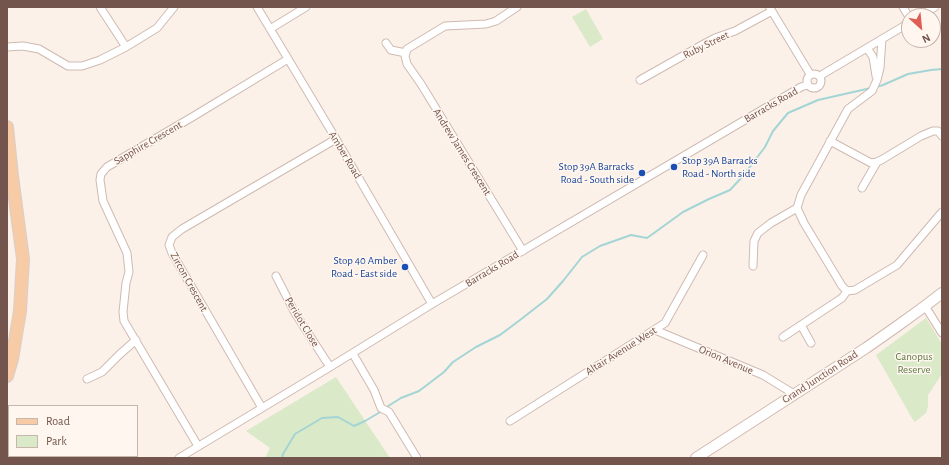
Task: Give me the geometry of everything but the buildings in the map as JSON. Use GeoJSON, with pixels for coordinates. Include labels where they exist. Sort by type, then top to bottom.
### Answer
{"type":"FeatureCollection","features":[{"type":"Feature","properties":{"kind":"main road"},"geometry":{"type":"LineString","coordinates":[[7,127],[23,259],[20,311],[12,359],[7,376]]}},
{"type":"Feature","properties":{"kind":"main road","name":"Grand Junction Road"},"geometry":{"type":"LineString","coordinates":[[696,458],[866,348],[942,293]]}},
{"type":"Feature","properties":{"kind":"street"},"geometry":{"type":"LineString","coordinates":[[100,7],[126,48]]}},
{"type":"Feature","properties":{"kind":"street"},"geometry":{"type":"LineString","coordinates":[[7,47],[23,46],[39,49],[68,66],[82,66],[100,60],[126,48],[157,28],[174,7]]}},
{"type":"Feature","properties":{"kind":"street","name":"Amber Road"},"geometry":{"type":"LineString","coordinates":[[257,7],[432,304]]}},
{"type":"Feature","properties":{"kind":"street"},"geometry":{"type":"LineString","coordinates":[[270,29],[306,7]]}},
{"type":"Feature","properties":{"kind":"street"},"geometry":{"type":"LineString","coordinates":[[386,43],[391,50],[406,53],[407,49],[445,26],[486,24],[496,21],[517,7]]}},
{"type":"Feature","properties":{"kind":"street"},"geometry":{"type":"LineString","coordinates":[[771,9],[810,74]]}},
{"type":"Feature","properties":{"kind":"street","name":"Ruby Street"},"geometry":{"type":"LineString","coordinates":[[640,80],[702,44],[735,31],[771,9]]}},
{"type":"Feature","properties":{"kind":"street"},"geometry":{"type":"LineString","coordinates":[[820,77],[901,28]]}},
{"type":"Feature","properties":{"kind":"street"},"geometry":{"type":"LineString","coordinates":[[847,291],[842,286],[804,223],[797,208],[801,195],[848,109],[872,90],[877,81],[880,68],[882,39]]}},
{"type":"Feature","properties":{"kind":"street"},"geometry":{"type":"LineString","coordinates":[[868,48],[873,57],[877,81]]}},
{"type":"Feature","properties":{"kind":"street","name":"Andrew James Crescent"},"geometry":{"type":"LineString","coordinates":[[406,53],[405,56],[407,64],[421,84],[523,250]]}},
{"type":"Feature","properties":{"kind":"street","name":"Sapphire Crescent"},"geometry":{"type":"LineString","coordinates":[[198,446],[124,321],[123,312],[126,283],[129,272],[127,253],[103,201],[100,180],[101,174],[107,167],[288,59]]}},
{"type":"Feature","properties":{"kind":"street"},"geometry":{"type":"LineString","coordinates":[[810,74],[816,74],[820,77],[821,83],[818,88],[812,88],[807,85],[806,80],[810,74]]}},
{"type":"Feature","properties":{"kind":"street","name":"Barracks Road"},"geometry":{"type":"LineString","coordinates":[[179,458],[353,354],[432,304],[794,91],[807,85]]}},
{"type":"Feature","properties":{"kind":"street"},"geometry":{"type":"LineString","coordinates":[[830,141],[871,163],[877,162],[921,136],[933,131],[938,131],[942,136]]}},
{"type":"Feature","properties":{"kind":"street","name":"Zircon Crescent"},"geometry":{"type":"LineString","coordinates":[[262,408],[172,253],[169,244],[172,237],[182,229],[336,139]]}},
{"type":"Feature","properties":{"kind":"street"},"geometry":{"type":"LineString","coordinates":[[862,188],[877,162]]}},
{"type":"Feature","properties":{"kind":"street"},"geometry":{"type":"LineString","coordinates":[[753,266],[754,241],[758,233],[771,223],[797,208]]}},
{"type":"Feature","properties":{"kind":"street"},"geometry":{"type":"LineString","coordinates":[[783,337],[842,298],[847,291],[855,290],[897,265],[942,212]]}},
{"type":"Feature","properties":{"kind":"street","name":"Altair Avenue West"},"geometry":{"type":"LineString","coordinates":[[510,421],[665,323],[703,254]]}},
{"type":"Feature","properties":{"kind":"street","name":"Peridot Close"},"geometry":{"type":"LineString","coordinates":[[276,276],[295,312],[330,367]]}},
{"type":"Feature","properties":{"kind":"street"},"geometry":{"type":"LineString","coordinates":[[925,306],[942,333]]}},
{"type":"Feature","properties":{"kind":"street"},"geometry":{"type":"LineString","coordinates":[[801,325],[811,343]]}},
{"type":"Feature","properties":{"kind":"street","name":"Orion Avenue"},"geometry":{"type":"LineString","coordinates":[[656,330],[763,375],[794,394]]}},
{"type":"Feature","properties":{"kind":"street"},"geometry":{"type":"LineString","coordinates":[[87,379],[102,372],[136,340]]}},
{"type":"Feature","properties":{"kind":"street"},"geometry":{"type":"LineString","coordinates":[[353,354],[374,390],[381,408],[389,412],[417,458]]}},
{"type":"Feature","properties":{"kind":"green space"},"geometry":{"type":"Polygon","coordinates":[[[586,9],[603,39],[590,47],[572,17],[586,9]]]}},
{"type":"Feature","properties":{"kind":"green space","name":"Canopus Reserve"},"geometry":{"type":"Polygon","coordinates":[[[926,318],[942,344],[942,374],[928,395],[928,406],[926,413],[915,422],[876,355],[926,318]]]}},
{"type":"Feature","properties":{"kind":"green space"},"geometry":{"type":"Polygon","coordinates":[[[336,377],[390,458],[265,458],[270,448],[246,431],[336,377]]]}},
{"type":"Feature","properties":{"kind":"waterway"},"geometry":{"type":"LineString","coordinates":[[876,87],[908,74],[942,69]]}},
{"type":"Feature","properties":{"kind":"waterway"},"geometry":{"type":"LineString","coordinates":[[385,408],[401,398],[419,391],[444,372],[453,362],[476,347],[500,335],[520,320],[547,299],[582,257],[600,246],[631,235],[647,238],[683,212],[730,190],[743,176],[765,147],[773,131],[788,113],[818,100],[871,88]]}},
{"type":"Feature","properties":{"kind":"waterway"},"geometry":{"type":"LineString","coordinates":[[282,458],[295,434],[322,418],[338,417],[354,426],[382,411]]}},
{"type":"Feature","properties":{"kind":"place","name":"Stop 39A Barracks Road - North side"},"geometry":{"type":"Point","coordinates":[674,167]}},
{"type":"Feature","properties":{"kind":"place","name":"Stop 39A Barracks Road - South side"},"geometry":{"type":"Point","coordinates":[642,173]}},
{"type":"Feature","properties":{"kind":"place","name":"Stop 40 Amber Road - East side"},"geometry":{"type":"Point","coordinates":[405,267]}}]}
